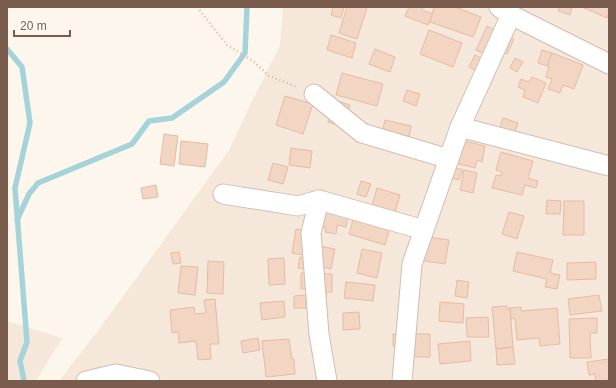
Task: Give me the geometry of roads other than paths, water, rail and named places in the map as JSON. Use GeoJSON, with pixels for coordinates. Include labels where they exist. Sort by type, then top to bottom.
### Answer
{"type":"FeatureCollection","features":[{"type":"Feature","properties":{"kind":"street"},"geometry":{"type":"LineString","coordinates":[[402,381],[412,264],[460,127],[505,11],[609,64]]}},
{"type":"Feature","properties":{"kind":"street"},"geometry":{"type":"LineString","coordinates":[[314,94],[362,133],[449,159]]}},
{"type":"Feature","properties":{"kind":"street"},"geometry":{"type":"LineString","coordinates":[[460,127],[609,166]]}},
{"type":"Feature","properties":{"kind":"street"},"geometry":{"type":"LineString","coordinates":[[223,194],[298,206],[319,200],[424,230]]}},
{"type":"Feature","properties":{"kind":"street"},"geometry":{"type":"LineString","coordinates":[[319,200],[311,233],[319,334],[327,381]]}},
{"type":"Feature","properties":{"kind":"street"},"geometry":{"type":"LineString","coordinates":[[86,381],[116,374],[150,381]]}},
{"type":"Feature","properties":{"kind":"waterway"},"geometry":{"type":"LineString","coordinates":[[17,220],[29,194],[38,183],[132,144],[149,121],[172,118],[224,82],[245,53],[247,7]]}},
{"type":"Feature","properties":{"kind":"waterway"},"geometry":{"type":"LineString","coordinates":[[7,49],[22,67],[30,123],[15,188],[27,342],[20,361],[24,381]]}}]}
